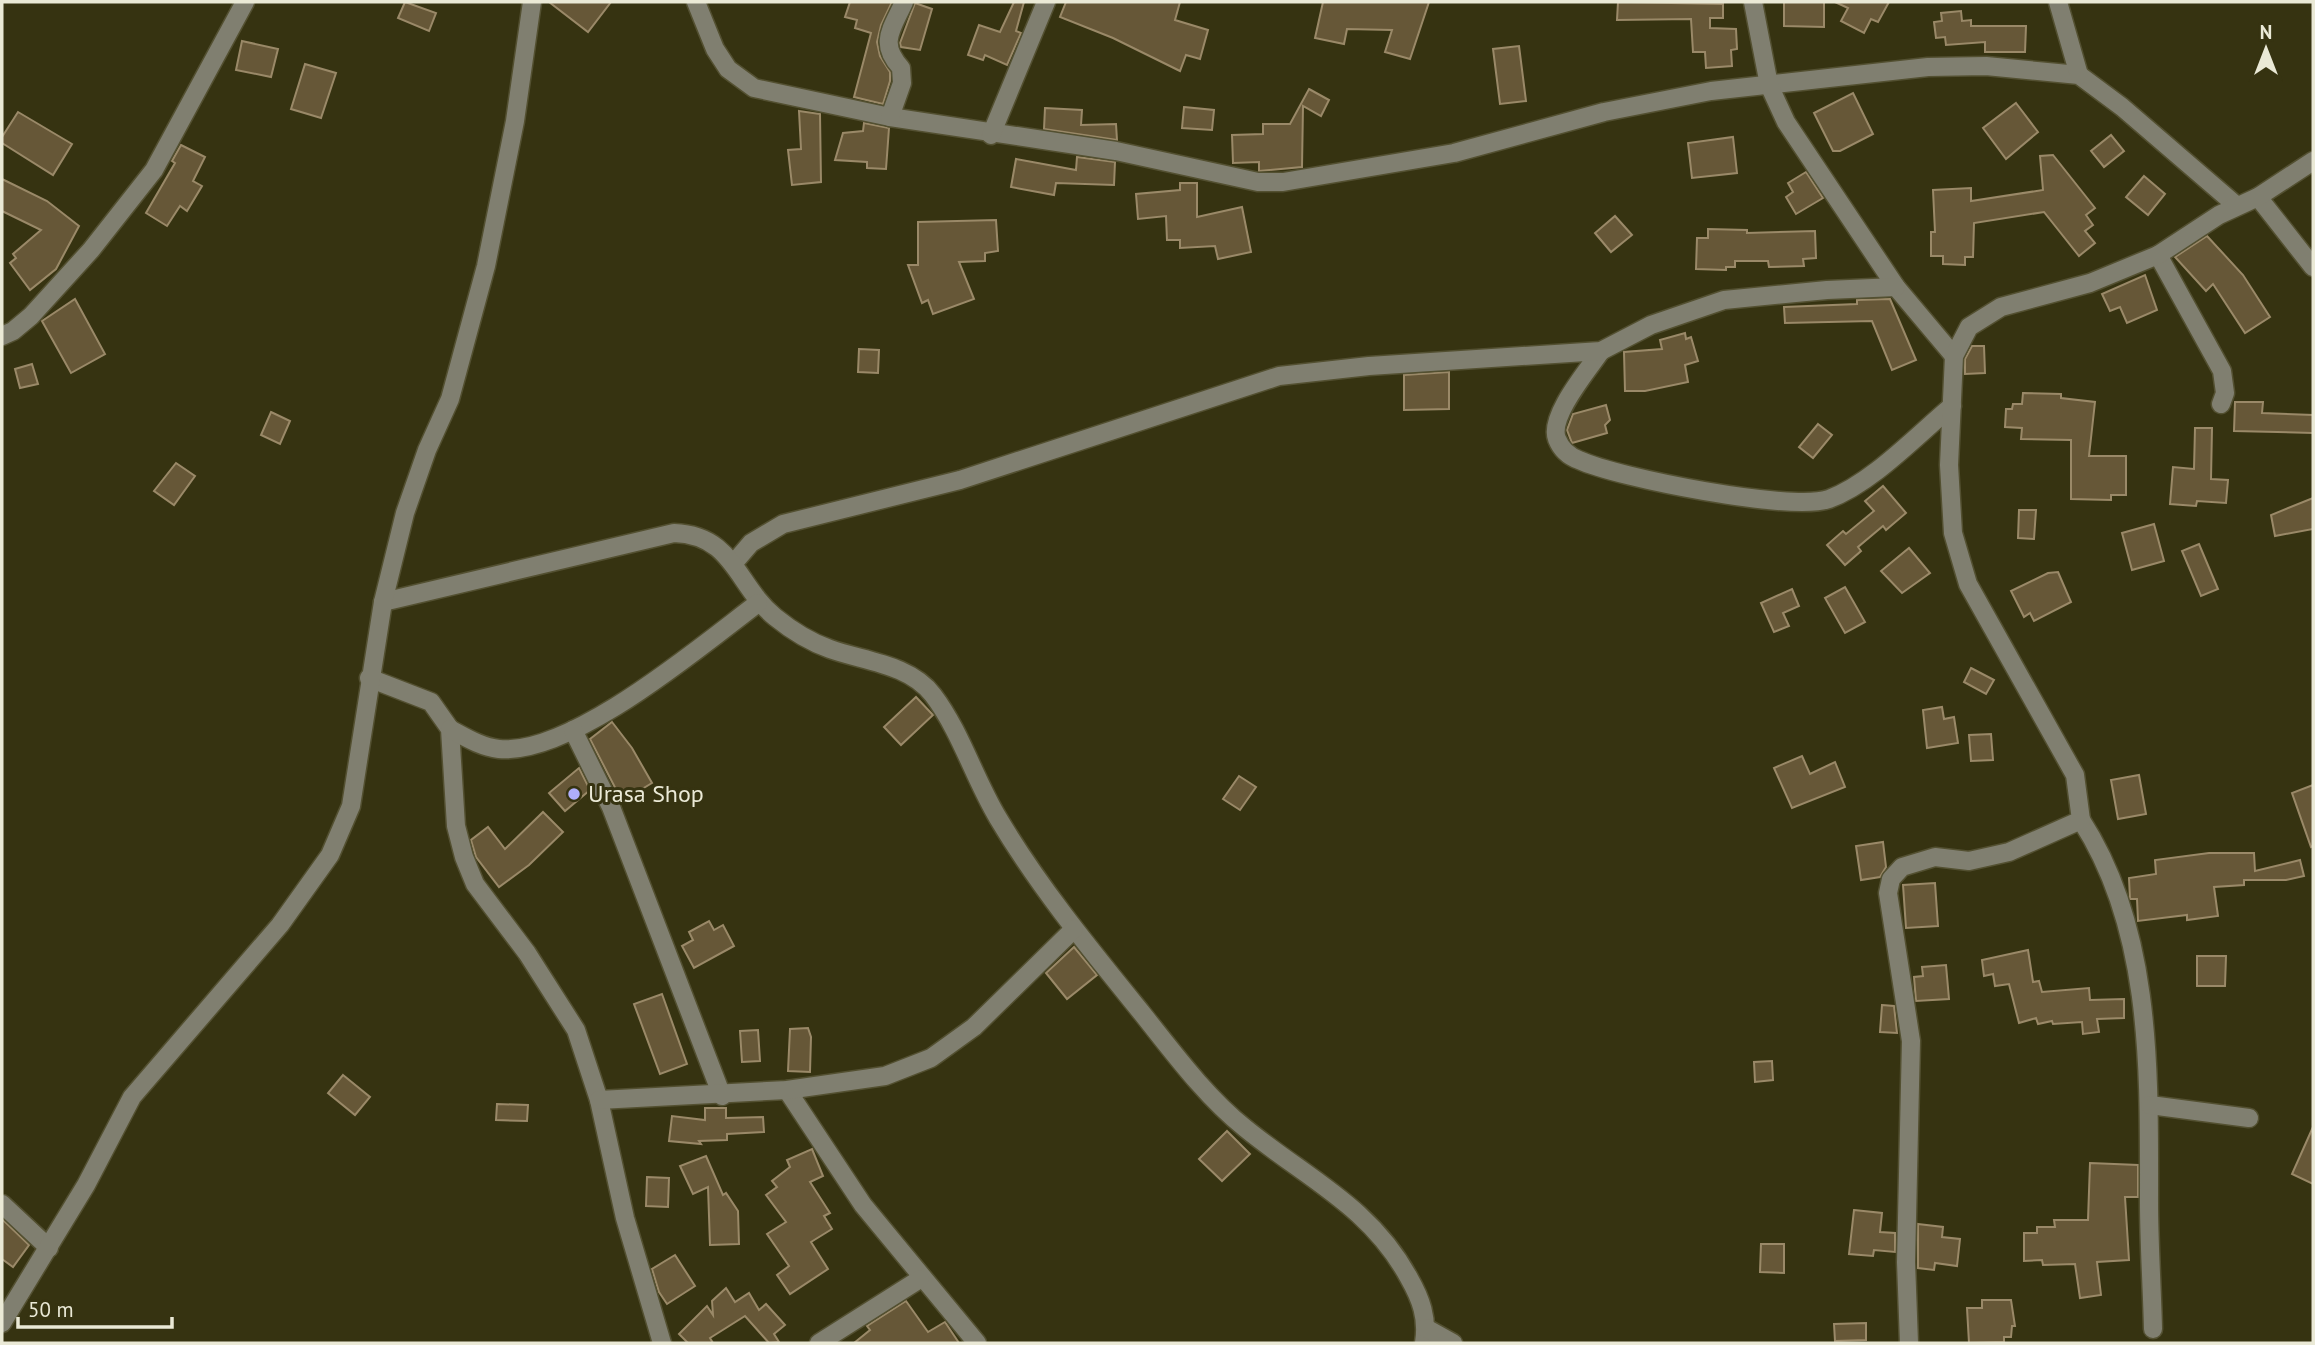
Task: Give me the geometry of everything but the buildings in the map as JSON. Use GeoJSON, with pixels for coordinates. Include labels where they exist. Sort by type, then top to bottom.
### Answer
{"type":"FeatureCollection","features":[{"type":"Feature","properties":{"kind":"street"},"geometry":{"type":"LineString","coordinates":[[2,336],[13,331],[31,316],[91,250],[153,170],[245,2]]}},
{"type":"Feature","properties":{"kind":"street"},"geometry":{"type":"LineString","coordinates":[[2,1324],[50,1248],[132,1097],[280,925],[330,855],[351,806],[383,602],[405,513],[427,450],[450,400],[486,266],[515,121],[533,2]]}},
{"type":"Feature","properties":{"kind":"street"},"geometry":{"type":"LineString","coordinates":[[696,2],[715,49],[728,69],[754,88],[991,135],[1116,151],[1258,182],[1283,182],[1454,153],[1658,100],[1769,85],[1928,67],[1986,66],[2079,75],[2122,107],[2237,206]]}},
{"type":"Feature","properties":{"kind":"street"},"geometry":{"type":"LineString","coordinates":[[890,117],[902,83],[901,68],[888,54],[888,41],[904,2]]}},
{"type":"Feature","properties":{"kind":"street"},"geometry":{"type":"LineString","coordinates":[[991,135],[1046,2]]}},
{"type":"Feature","properties":{"kind":"street"},"geometry":{"type":"LineString","coordinates":[[1753,2],[1769,85],[1800,145],[1896,287],[1954,356]]}},
{"type":"Feature","properties":{"kind":"street"},"geometry":{"type":"LineString","coordinates":[[2058,2],[2079,75]]}},
{"type":"Feature","properties":{"kind":"street"},"geometry":{"type":"LineString","coordinates":[[2153,1329],[2150,1105],[2141,1005],[2124,917],[2101,851],[2081,820],[2075,775],[1968,584],[1953,533],[1949,465],[1954,356],[1969,327],[2001,307],[2090,284],[2158,255],[2237,206],[2258,197],[2313,161]]}},
{"type":"Feature","properties":{"kind":"street"},"geometry":{"type":"LineString","coordinates":[[2258,197],[2313,267]]}},
{"type":"Feature","properties":{"kind":"street"},"geometry":{"type":"LineString","coordinates":[[2158,255],[2222,371],[2225,393],[2221,404]]}},
{"type":"Feature","properties":{"kind":"street"},"geometry":{"type":"LineString","coordinates":[[733,564],[751,543],[783,524],[960,481],[1279,376],[1369,366],[1601,351],[1651,324],[1724,300],[1827,290],[1896,287]]}},
{"type":"Feature","properties":{"kind":"street"},"geometry":{"type":"LineString","coordinates":[[1601,351],[1556,420],[1555,436],[1564,451],[1579,461],[1661,483],[1771,501],[1807,504],[1830,499],[1859,484],[1952,406]]}},
{"type":"Feature","properties":{"kind":"street"},"geometry":{"type":"LineString","coordinates":[[383,602],[674,533],[694,534],[707,539],[733,564],[758,603],[787,627],[827,648],[910,676],[932,693],[1008,835],[1074,929],[1182,1064],[1232,1118],[1366,1218],[1394,1251],[1421,1300],[1425,1336],[1453,1343]]}},
{"type":"Feature","properties":{"kind":"street"},"geometry":{"type":"LineString","coordinates":[[450,729],[475,743],[499,749],[530,747],[573,730],[652,682],[758,603]]}},
{"type":"Feature","properties":{"kind":"street"},"geometry":{"type":"LineString","coordinates":[[369,678],[431,702],[443,715],[450,729],[456,826],[464,857],[475,884],[527,953],[576,1030],[599,1100],[625,1218],[662,1343]]}},
{"type":"Feature","properties":{"kind":"street"},"geometry":{"type":"LineString","coordinates":[[573,730],[611,807],[723,1096]]}},
{"type":"Feature","properties":{"kind":"street"},"geometry":{"type":"LineString","coordinates":[[1909,1343],[1906,1315],[1911,1041],[1888,893],[1891,879],[1902,867],[1935,857],[1969,861],[2009,852],[2081,820]]}},
{"type":"Feature","properties":{"kind":"street"},"geometry":{"type":"LineString","coordinates":[[599,1100],[723,1096],[886,1076],[931,1058],[974,1027],[1074,929]]}},
{"type":"Feature","properties":{"kind":"street"},"geometry":{"type":"LineString","coordinates":[[787,1090],[863,1205],[920,1279],[977,1343]]}},
{"type":"Feature","properties":{"kind":"street"},"geometry":{"type":"LineString","coordinates":[[2150,1105],[2249,1118]]}},
{"type":"Feature","properties":{"kind":"street"},"geometry":{"type":"LineString","coordinates":[[2,1204],[50,1248]]}},
{"type":"Feature","properties":{"kind":"street"},"geometry":{"type":"LineString","coordinates":[[819,1343],[920,1279]]}},
{"type":"Feature","properties":{"kind":"street"},"geometry":{"type":"LineString","coordinates":[[1896,1343],[1906,1315]]}},
{"type":"Feature","properties":{"kind":"place","name":"Urasa Shop"},"geometry":{"type":"Point","coordinates":[574,794]}}]}
